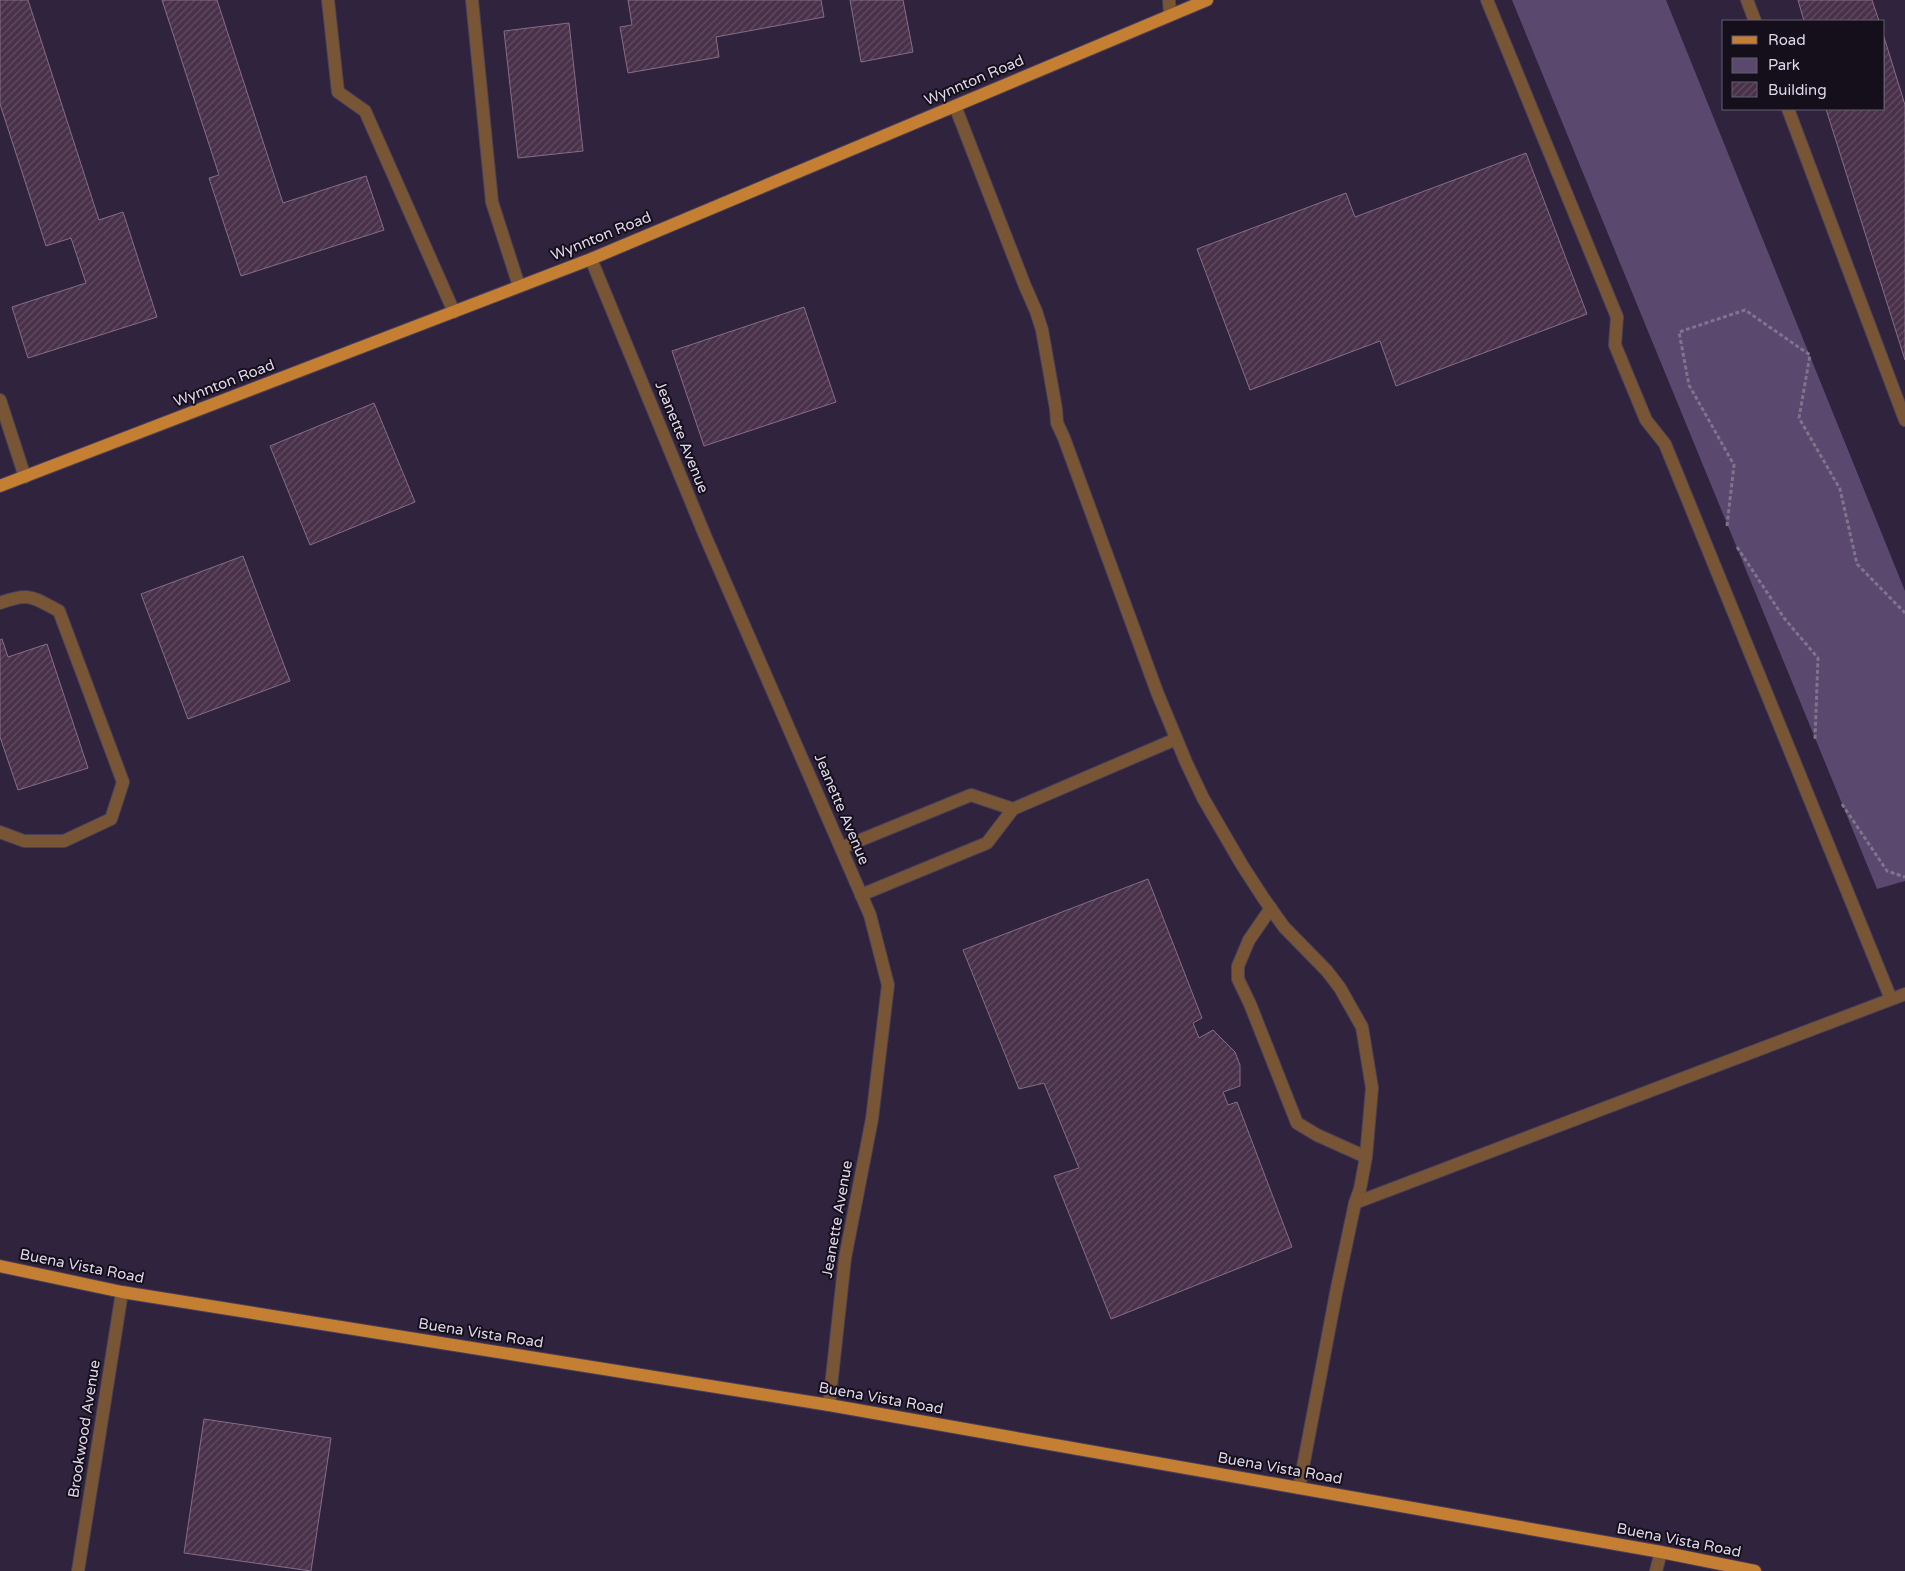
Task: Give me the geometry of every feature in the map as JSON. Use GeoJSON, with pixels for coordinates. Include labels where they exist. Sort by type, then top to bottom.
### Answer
{"type":"FeatureCollection","features":[{"type":"Feature","properties":{"kind":"main road","name":"Wynnton Road"},"geometry":{"type":"LineString","coordinates":[[0,486],[591,259],[1207,0]]}},
{"type":"Feature","properties":{"kind":"main road","name":"Buena Vista Road"},"geometry":{"type":"LineString","coordinates":[[0,1266],[122,1292],[829,1405],[1661,1552],[1755,1571]]}},
{"type":"Feature","properties":{"kind":"street"},"geometry":{"type":"LineString","coordinates":[[328,0],[338,92],[365,111],[454,312]]}},
{"type":"Feature","properties":{"kind":"street"},"geometry":{"type":"LineString","coordinates":[[472,0],[492,202],[519,286]]}},
{"type":"Feature","properties":{"kind":"street"},"geometry":{"type":"LineString","coordinates":[[1169,0],[1170,15]]}},
{"type":"Feature","properties":{"kind":"street"},"geometry":{"type":"LineString","coordinates":[[1487,0],[1617,317],[1615,345],[1646,420],[1665,444],[1891,999]]}},
{"type":"Feature","properties":{"kind":"street"},"geometry":{"type":"LineString","coordinates":[[1747,0],[1755,20]]}},
{"type":"Feature","properties":{"kind":"street"},"geometry":{"type":"LineString","coordinates":[[955,106],[1036,311],[1056,409],[1057,423],[1176,739],[1197,786],[1242,865],[1284,927],[1327,971],[1340,988],[1362,1027],[1372,1088],[1366,1157],[1360,1189],[1355,1203],[1299,1488]]}},
{"type":"Feature","properties":{"kind":"street"},"geometry":{"type":"LineString","coordinates":[[1788,110],[1905,420]]}},
{"type":"Feature","properties":{"kind":"street","name":"Jeanette Avenue"},"geometry":{"type":"LineString","coordinates":[[591,259],[706,538],[870,915],[888,986],[872,1119],[845,1258],[829,1405]]}},
{"type":"Feature","properties":{"kind":"street"},"geometry":{"type":"LineString","coordinates":[[0,400],[25,476]]}},
{"type":"Feature","properties":{"kind":"street"},"geometry":{"type":"LineString","coordinates":[[0,603],[12,598],[30,596],[59,611],[123,782],[111,819],[64,841],[24,841],[0,832]]}},
{"type":"Feature","properties":{"kind":"street"},"geometry":{"type":"LineString","coordinates":[[861,895],[987,844],[1013,809],[1176,739]]}},
{"type":"Feature","properties":{"kind":"street"},"geometry":{"type":"LineString","coordinates":[[841,848],[970,795],[1013,809]]}},
{"type":"Feature","properties":{"kind":"street"},"geometry":{"type":"LineString","coordinates":[[1271,908],[1248,940],[1238,966],[1238,980],[1250,1004],[1258,1030],[1297,1123],[1317,1135],[1366,1157]]}},
{"type":"Feature","properties":{"kind":"street"},"geometry":{"type":"LineString","coordinates":[[1355,1203],[1905,994]]}},
{"type":"Feature","properties":{"kind":"street","name":"Brookwood Avenue"},"geometry":{"type":"LineString","coordinates":[[78,1571],[122,1292]]}},
{"type":"Feature","properties":{"kind":"street"},"geometry":{"type":"LineString","coordinates":[[1656,1571],[1661,1552]]}},
{"type":"Feature","properties":{"kind":"path"},"geometry":{"type":"LineString","coordinates":[[1726,531],[1734,465],[1689,385],[1679,332],[1745,310],[1810,355],[1799,418],[1840,489],[1856,564],[1905,613]]}},
{"type":"Feature","properties":{"kind":"path"},"geometry":{"type":"LineString","coordinates":[[1737,547],[1784,618],[1818,658],[1814,737],[1818,746]]}},
{"type":"Feature","properties":{"kind":"path"},"geometry":{"type":"LineString","coordinates":[[1840,799],[1844,808],[1887,871],[1905,877]]}},
{"type":"Feature","properties":{"kind":"green space"},"geometry":{"type":"Polygon","coordinates":[[[1512,0],[1666,0],[1905,591],[1905,881],[1877,889],[1512,0]]]}},
{"type":"Feature","properties":{"kind":"building"},"geometry":{"type":"Polygon","coordinates":[[[0,0],[28,0],[99,220],[123,212],[157,317],[28,358],[12,307],[86,283],[71,238],[46,246],[0,104],[0,0]]]}},
{"type":"Feature","properties":{"kind":"building"},"geometry":{"type":"Polygon","coordinates":[[[162,0],[217,0],[283,203],[366,176],[384,230],[241,276],[209,178],[219,175],[162,0]]]}},
{"type":"Feature","properties":{"kind":"building"},"geometry":{"type":"Polygon","coordinates":[[[628,0],[821,0],[824,17],[716,37],[719,57],[628,73],[620,27],[632,25],[628,0]]]}},
{"type":"Feature","properties":{"kind":"building"},"geometry":{"type":"Polygon","coordinates":[[[850,0],[903,0],[913,52],[861,62],[850,0]]]}},
{"type":"Feature","properties":{"kind":"building"},"geometry":{"type":"Polygon","coordinates":[[[1798,0],[1872,0],[1879,20],[1804,20],[1798,0]]]}},
{"type":"Feature","properties":{"kind":"building"},"geometry":{"type":"Polygon","coordinates":[[[569,23],[583,151],[518,158],[504,31],[569,23]]]}},
{"type":"Feature","properties":{"kind":"building"},"geometry":{"type":"Polygon","coordinates":[[[1885,40],[1905,105],[1905,360],[1826,110],[1885,110],[1885,40]]]}},
{"type":"Feature","properties":{"kind":"building"},"geometry":{"type":"Polygon","coordinates":[[[1526,153],[1587,314],[1396,386],[1380,341],[1250,390],[1197,249],[1346,193],[1355,217],[1526,153]]]}},
{"type":"Feature","properties":{"kind":"building"},"geometry":{"type":"Polygon","coordinates":[[[804,307],[836,402],[704,446],[672,351],[804,307]]]}},
{"type":"Feature","properties":{"kind":"building"},"geometry":{"type":"Polygon","coordinates":[[[374,403],[415,502],[310,545],[270,446],[374,403]]]}},
{"type":"Feature","properties":{"kind":"building"},"geometry":{"type":"Polygon","coordinates":[[[243,556],[290,681],[188,719],[141,594],[243,556]]]}},
{"type":"Feature","properties":{"kind":"building"},"geometry":{"type":"Polygon","coordinates":[[[2,639],[8,657],[47,644],[88,768],[18,790],[0,737],[0,640],[2,639]]]}},
{"type":"Feature","properties":{"kind":"building"},"geometry":{"type":"Polygon","coordinates":[[[1148,879],[1202,1018],[1193,1023],[1199,1038],[1213,1030],[1235,1052],[1240,1065],[1240,1086],[1223,1092],[1228,1105],[1237,1102],[1292,1247],[1111,1319],[1054,1176],[1079,1168],[1044,1083],[1019,1089],[963,950],[1148,879]]]}},
{"type":"Feature","properties":{"kind":"building"},"geometry":{"type":"Polygon","coordinates":[[[204,1419],[331,1438],[311,1571],[184,1553],[204,1419]]]}}]}
